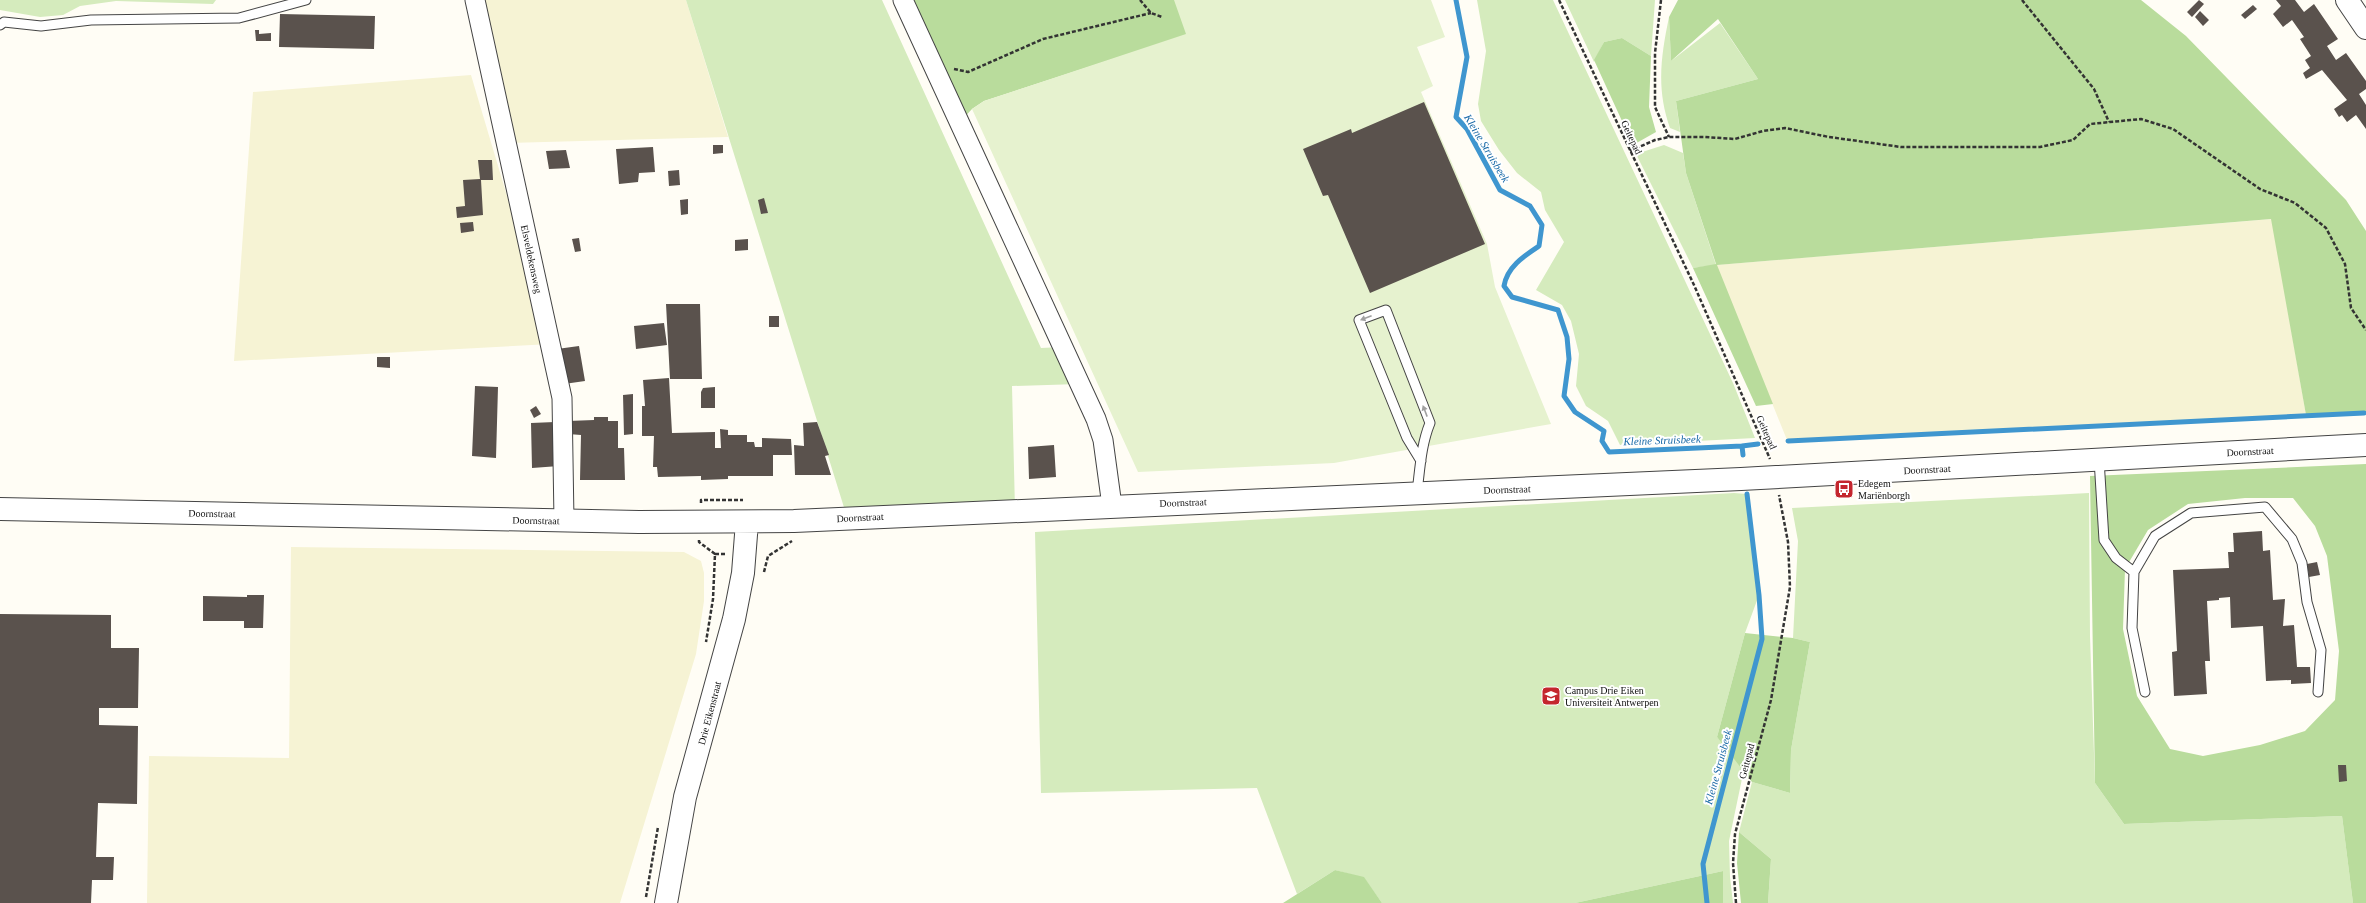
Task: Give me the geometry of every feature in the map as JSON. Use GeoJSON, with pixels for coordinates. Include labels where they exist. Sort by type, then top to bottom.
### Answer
{"type":"FeatureCollection","features":[{"type":"Feature","properties":{"kind":"street","name":"Elsveldekensweg"},"geometry":{"type":"LineString","coordinates":[[475,0],[562,398],[564,520]]}},
{"type":"Feature","properties":{"kind":"street"},"geometry":{"type":"LineString","coordinates":[[903,0],[1096,419],[1103,440],[1112,506]]}},
{"type":"Feature","properties":{"kind":"street"},"geometry":{"type":"LineString","coordinates":[[2347,0],[2366,28]]}},
{"type":"Feature","properties":{"kind":"street","name":"Doornstraat"},"geometry":{"type":"LineString","coordinates":[[0,509],[747,522],[1741,479],[2366,445]]}},
{"type":"Feature","properties":{"kind":"street","name":"Drie Eikenstraat"},"geometry":{"type":"LineString","coordinates":[[666,903],[685,797],[734,618],[743,573],[747,522]]}},
{"type":"Feature","properties":{"kind":"lane"},"geometry":{"type":"LineString","coordinates":[[0,25],[4,22],[41,26],[91,20],[239,18],[306,0]]}},
{"type":"Feature","properties":{"kind":"lane"},"geometry":{"type":"LineString","coordinates":[[1417,492],[1424,439],[1430,423],[1386,310],[1359,320],[1407,438],[1421,461]]}},
{"type":"Feature","properties":{"kind":"lane"},"geometry":{"type":"LineString","coordinates":[[2099,460],[2104,540],[2116,558],[2134,572]]}},
{"type":"Feature","properties":{"kind":"lane"},"geometry":{"type":"LineString","coordinates":[[2145,692],[2132,628],[2134,572],[2154,536],[2191,513],[2246,507],[2265,507],[2292,540],[2302,563],[2307,602],[2321,650],[2318,692]]}},
{"type":"Feature","properties":{"kind":"path"},"geometry":{"type":"LineString","coordinates":[[1140,0],[1151,13],[1162,17]]}},
{"type":"Feature","properties":{"kind":"path","name":"Geitepad"},"geometry":{"type":"LineString","coordinates":[[1559,0],[1694,285],[1766,447],[1776,477],[1788,542],[1790,587],[1772,700],[1735,834],[1733,869],[1736,903]]}},
{"type":"Feature","properties":{"kind":"path"},"geometry":{"type":"LineString","coordinates":[[1661,0],[1655,53],[1655,107],[1669,137]]}},
{"type":"Feature","properties":{"kind":"path"},"geometry":{"type":"LineString","coordinates":[[2022,0],[2094,89],[2109,122]]}},
{"type":"Feature","properties":{"kind":"path"},"geometry":{"type":"LineString","coordinates":[[950,68],[968,72],[1044,39],[1151,13]]}},
{"type":"Feature","properties":{"kind":"path"},"geometry":{"type":"LineString","coordinates":[[1630,151],[1655,140],[1669,137],[1704,137],[1734,140],[1763,131],[1785,128],[1829,137],[1901,147],[2040,147],[2073,140],[2090,124],[2141,119],[2173,129],[2236,175],[2260,189],[2295,203],[2326,228],[2345,264],[2351,308],[2366,330]]}},
{"type":"Feature","properties":{"kind":"path"},"geometry":{"type":"LineString","coordinates":[[700,522],[699,542],[715,554],[713,599],[706,644]]}},
{"type":"Feature","properties":{"kind":"path"},"geometry":{"type":"LineString","coordinates":[[646,903],[646,887],[658,825]]}},
{"type":"Feature","properties":{"kind":"shaded area"},"geometry":{"type":"Polygon","coordinates":[[[475,0],[686,0],[728,137],[506,143],[475,0]]]}},
{"type":"Feature","properties":{"kind":"shaded area"},"geometry":{"type":"Polygon","coordinates":[[[471,75],[551,344],[234,361],[253,92],[471,75]]]}},
{"type":"Feature","properties":{"kind":"shaded area"},"geometry":{"type":"Polygon","coordinates":[[[2272,219],[2306,415],[1787,440],[1716,265],[2272,219]]]}},
{"type":"Feature","properties":{"kind":"shaded area"},"geometry":{"type":"Polygon","coordinates":[[[291,547],[684,552],[701,561],[704,573],[704,601],[696,654],[620,903],[147,903],[149,756],[289,758],[291,547]]]}},
{"type":"Feature","properties":{"kind":"green space"},"geometry":{"type":"Polygon","coordinates":[[[0,0],[216,0],[213,4],[116,1],[80,6],[63,15],[40,17],[0,10],[0,0]]]}},
{"type":"Feature","properties":{"kind":"green space"},"geometry":{"type":"Polygon","coordinates":[[[686,0],[882,0],[1041,348],[1062,347],[1079,384],[1012,386],[1015,510],[847,517],[686,0]]]}},
{"type":"Feature","properties":{"kind":"green space"},"geometry":{"type":"Polygon","coordinates":[[[903,0],[1294,0],[984,101],[972,109],[959,123],[903,0]]]}},
{"type":"Feature","properties":{"kind":"green space"},"geometry":{"type":"Polygon","coordinates":[[[1174,0],[1431,0],[1445,37],[1417,47],[1433,86],[1421,92],[1487,244],[1495,287],[1551,424],[1334,463],[1138,472],[972,109],[984,101],[1186,34],[1174,0]]]}},
{"type":"Feature","properties":{"kind":"green space"},"geometry":{"type":"Polygon","coordinates":[[[1477,0],[1553,0],[1733,383],[1755,438],[1620,445],[1608,421],[1586,406],[1576,386],[1579,354],[1571,321],[1562,305],[1536,290],[1564,242],[1545,210],[1541,192],[1517,173],[1499,150],[1481,121],[1478,104],[1486,51],[1477,0]]]}},
{"type":"Feature","properties":{"kind":"green space"},"geometry":{"type":"Polygon","coordinates":[[[1565,0],[1655,0],[1651,56],[1622,38],[1604,42],[1594,62],[1565,0]]]}},
{"type":"Feature","properties":{"kind":"green space"},"geometry":{"type":"Polygon","coordinates":[[[1678,0],[2141,0],[2186,36],[2346,200],[2366,231],[2366,412],[2306,415],[2271,219],[1717,265],[1773,404],[1756,406],[1693,268],[1716,264],[1686,173],[1676,101],[1758,79],[1718,19],[1671,61],[1669,17],[1678,0]]]}},
{"type":"Feature","properties":{"kind":"green space"},"geometry":{"type":"Polygon","coordinates":[[[1669,17],[1671,61],[1720,23],[1758,79],[1676,101],[1680,132],[1670,128],[1661,86],[1662,59],[1669,17]]]}},
{"type":"Feature","properties":{"kind":"green space"},"geometry":{"type":"Polygon","coordinates":[[[1622,38],[1651,56],[1649,107],[1656,132],[1633,145],[1594,60],[1604,42],[1622,38]]]}},
{"type":"Feature","properties":{"kind":"green space"},"geometry":{"type":"Polygon","coordinates":[[[1664,145],[1683,153],[1686,173],[1716,265],[1693,268],[1636,154],[1664,145]]]}},
{"type":"Feature","properties":{"kind":"green space"},"geometry":{"type":"Polygon","coordinates":[[[2366,464],[2366,903],[2353,903],[2342,816],[2124,824],[2095,783],[2090,476],[2366,464]],[[2245,498],[2188,504],[2148,530],[2125,569],[2123,629],[2137,696],[2170,749],[2203,756],[2260,745],[2305,731],[2335,700],[2339,651],[2327,556],[2315,526],[2293,498],[2245,498]]]}},
{"type":"Feature","properties":{"kind":"green space"},"geometry":{"type":"Polygon","coordinates":[[[1734,493],[1747,494],[1759,595],[1745,633],[1717,737],[1744,769],[1729,841],[1730,877],[1733,903],[1723,903],[1723,871],[1575,903],[1382,903],[1364,878],[1335,870],[1297,894],[1257,788],[1041,793],[1035,532],[1734,493]]]}},
{"type":"Feature","properties":{"kind":"green space"},"geometry":{"type":"Polygon","coordinates":[[[2089,493],[2090,636],[2095,783],[2124,824],[2342,816],[2353,903],[1768,903],[1771,859],[1739,832],[1752,782],[1790,793],[1791,750],[1810,642],[1793,638],[1798,541],[1792,508],[2089,493]]]}},
{"type":"Feature","properties":{"kind":"green space"},"geometry":{"type":"Polygon","coordinates":[[[1745,633],[1793,638],[1810,642],[1791,750],[1790,793],[1752,782],[1717,737],[1745,633]]]}},
{"type":"Feature","properties":{"kind":"green space"},"geometry":{"type":"Polygon","coordinates":[[[1739,832],[1771,859],[1768,903],[1741,903],[1737,863],[1739,832]]]}},
{"type":"Feature","properties":{"kind":"green space"},"geometry":{"type":"Polygon","coordinates":[[[1335,870],[1364,877],[1382,903],[1283,903],[1335,870]]]}},
{"type":"Feature","properties":{"kind":"green space"},"geometry":{"type":"Polygon","coordinates":[[[1723,871],[1723,903],[1575,903],[1723,871]]]}},
{"type":"Feature","properties":{"kind":"building"},"geometry":{"type":"Polygon","coordinates":[[[2199,0],[2204,4],[2192,17],[2187,12],[2199,0]]]}},
{"type":"Feature","properties":{"kind":"building"},"geometry":{"type":"Polygon","coordinates":[[[2276,0],[2295,0],[2304,12],[2314,4],[2338,39],[2327,46],[2336,60],[2346,53],[2366,81],[2366,89],[2359,94],[2366,105],[2366,129],[2356,115],[2347,122],[2342,115],[2339,117],[2334,109],[2347,100],[2322,70],[2306,79],[2303,73],[2310,68],[2305,60],[2311,56],[2300,39],[2304,37],[2292,20],[2283,27],[2273,14],[2281,6],[2276,0]]]}},
{"type":"Feature","properties":{"kind":"building"},"geometry":{"type":"Polygon","coordinates":[[[2253,5],[2257,9],[2245,19],[2241,15],[2253,5]]]}},
{"type":"Feature","properties":{"kind":"building"},"geometry":{"type":"Polygon","coordinates":[[[2200,11],[2209,20],[2203,26],[2195,17],[2200,11]]]}},
{"type":"Feature","properties":{"kind":"building"},"geometry":{"type":"Polygon","coordinates":[[[280,14],[375,16],[374,49],[279,47],[280,14]]]}},
{"type":"Feature","properties":{"kind":"building"},"geometry":{"type":"Polygon","coordinates":[[[255,30],[259,30],[259,34],[271,33],[271,41],[256,41],[255,30]]]}},
{"type":"Feature","properties":{"kind":"building"},"geometry":{"type":"Polygon","coordinates":[[[1424,102],[1485,244],[1370,293],[1328,195],[1323,196],[1303,149],[1351,129],[1352,133],[1424,102]]]}},
{"type":"Feature","properties":{"kind":"building"},"geometry":{"type":"Polygon","coordinates":[[[713,145],[723,145],[723,153],[713,154],[713,145]]]}},
{"type":"Feature","properties":{"kind":"building"},"geometry":{"type":"Polygon","coordinates":[[[653,147],[655,172],[639,173],[638,182],[619,184],[616,149],[653,147]]]}},
{"type":"Feature","properties":{"kind":"building"},"geometry":{"type":"Polygon","coordinates":[[[566,150],[570,168],[549,169],[546,151],[566,150]]]}},
{"type":"Feature","properties":{"kind":"building"},"geometry":{"type":"Polygon","coordinates":[[[478,160],[492,160],[493,180],[481,180],[483,215],[457,218],[456,207],[465,206],[463,180],[480,179],[478,160]]]}},
{"type":"Feature","properties":{"kind":"building"},"geometry":{"type":"Polygon","coordinates":[[[679,170],[680,185],[669,186],[668,171],[679,170]]]}},
{"type":"Feature","properties":{"kind":"building"},"geometry":{"type":"Polygon","coordinates":[[[764,198],[768,213],[761,214],[758,200],[764,198]]]}},
{"type":"Feature","properties":{"kind":"building"},"geometry":{"type":"Polygon","coordinates":[[[688,199],[688,214],[681,215],[680,200],[688,199]]]}},
{"type":"Feature","properties":{"kind":"building"},"geometry":{"type":"Polygon","coordinates":[[[473,222],[474,231],[461,233],[460,223],[473,222]]]}},
{"type":"Feature","properties":{"kind":"building"},"geometry":{"type":"Polygon","coordinates":[[[579,238],[581,251],[575,252],[572,239],[579,238]]]}},
{"type":"Feature","properties":{"kind":"building"},"geometry":{"type":"Polygon","coordinates":[[[748,239],[748,250],[735,251],[735,240],[748,239]]]}},
{"type":"Feature","properties":{"kind":"building"},"geometry":{"type":"Polygon","coordinates":[[[666,304],[700,304],[702,379],[670,379],[666,304]]]}},
{"type":"Feature","properties":{"kind":"building"},"geometry":{"type":"Polygon","coordinates":[[[769,316],[779,316],[779,327],[769,327],[769,316]]]}},
{"type":"Feature","properties":{"kind":"building"},"geometry":{"type":"Polygon","coordinates":[[[664,323],[667,345],[636,349],[634,326],[664,323]]]}},
{"type":"Feature","properties":{"kind":"building"},"geometry":{"type":"Polygon","coordinates":[[[579,346],[585,381],[564,384],[557,349],[579,346]]]}},
{"type":"Feature","properties":{"kind":"building"},"geometry":{"type":"Polygon","coordinates":[[[377,357],[390,357],[390,368],[377,367],[377,357]]]}},
{"type":"Feature","properties":{"kind":"building"},"geometry":{"type":"Polygon","coordinates":[[[669,378],[672,433],[715,432],[715,448],[721,448],[720,429],[728,430],[728,435],[747,435],[747,442],[754,442],[755,447],[762,447],[762,438],[791,439],[792,455],[773,455],[773,476],[728,476],[728,479],[701,480],[701,476],[658,477],[657,467],[653,467],[654,436],[642,436],[642,406],[645,406],[643,380],[669,378]]]}},
{"type":"Feature","properties":{"kind":"building"},"geometry":{"type":"Polygon","coordinates":[[[475,386],[498,387],[496,458],[472,456],[475,386]]]}},
{"type":"Feature","properties":{"kind":"building"},"geometry":{"type":"Polygon","coordinates":[[[715,387],[715,408],[701,408],[701,392],[703,388],[715,387]]]}},
{"type":"Feature","properties":{"kind":"building"},"geometry":{"type":"Polygon","coordinates":[[[633,394],[633,434],[624,435],[623,395],[633,394]]]}},
{"type":"Feature","properties":{"kind":"building"},"geometry":{"type":"Polygon","coordinates":[[[536,406],[541,414],[534,418],[530,410],[536,406]]]}},
{"type":"Feature","properties":{"kind":"building"},"geometry":{"type":"Polygon","coordinates":[[[594,417],[608,417],[608,421],[618,421],[618,448],[624,448],[625,480],[580,480],[581,435],[568,434],[568,421],[594,420],[594,417]]]}},
{"type":"Feature","properties":{"kind":"building"},"geometry":{"type":"Polygon","coordinates":[[[555,422],[559,466],[532,468],[531,423],[555,422]]]}},
{"type":"Feature","properties":{"kind":"building"},"geometry":{"type":"Polygon","coordinates":[[[817,422],[829,455],[825,456],[831,475],[795,475],[794,445],[804,446],[803,423],[817,422]]]}},
{"type":"Feature","properties":{"kind":"building"},"geometry":{"type":"Polygon","coordinates":[[[1054,445],[1056,477],[1029,479],[1028,447],[1054,445]]]}},
{"type":"Feature","properties":{"kind":"building"},"geometry":{"type":"Polygon","coordinates":[[[2262,531],[2263,551],[2270,550],[2273,600],[2285,599],[2283,626],[2294,625],[2297,667],[2310,667],[2311,683],[2291,684],[2291,680],[2266,681],[2263,626],[2231,628],[2230,597],[2219,598],[2219,600],[2207,601],[2210,661],[2205,661],[2207,694],[2174,696],[2172,652],[2177,651],[2173,570],[2229,568],[2228,552],[2234,552],[2233,533],[2262,531]]]}},
{"type":"Feature","properties":{"kind":"building"},"geometry":{"type":"Polygon","coordinates":[[[2317,562],[2320,575],[2309,577],[2307,564],[2317,562]]]}},
{"type":"Feature","properties":{"kind":"building"},"geometry":{"type":"Polygon","coordinates":[[[247,595],[264,595],[263,628],[244,628],[244,621],[203,621],[203,596],[247,597],[247,595]]]}},
{"type":"Feature","properties":{"kind":"building"},"geometry":{"type":"Polygon","coordinates":[[[0,614],[111,615],[111,648],[139,648],[138,708],[99,708],[99,725],[138,726],[137,804],[98,803],[96,857],[114,857],[113,880],[92,880],[91,903],[0,903],[0,614]]]}},
{"type":"Feature","properties":{"kind":"building"},"geometry":{"type":"Polygon","coordinates":[[[2338,765],[2346,765],[2347,781],[2339,782],[2338,765]]]}},
{"type":"Feature","properties":{"kind":"waterway","name":"Kleine Struisbeek"},"geometry":{"type":"LineString","coordinates":[[1456,0],[1467,57],[1456,117],[1467,129],[1500,190],[1530,206],[1542,225],[1539,246],[1522,258],[1512,268],[1504,286],[1512,297],[1558,310],[1567,337],[1569,359],[1564,396],[1575,412],[1604,431],[1602,441],[1609,452],[1742,446],[1743,455]]}},
{"type":"Feature","properties":{"kind":"waterway"},"geometry":{"type":"LineString","coordinates":[[1788,441],[2364,413]]}},
{"type":"Feature","properties":{"kind":"waterway"},"geometry":{"type":"LineString","coordinates":[[1742,446],[1758,444]]}},
{"type":"Feature","properties":{"kind":"waterway","name":"Kleine Struisbeek"},"geometry":{"type":"LineString","coordinates":[[1707,903],[1703,864],[1762,639],[1759,595],[1747,494]]}},
{"type":"Feature","properties":{"kind":"place","name":"Edegem Mariënborgh"},"geometry":{"type":"Point","coordinates":[1844,489]}},
{"type":"Feature","properties":{"kind":"place","name":"Campus Drie Eiken Universiteit Antwerpen"},"geometry":{"type":"Point","coordinates":[1551,696]}}]}
